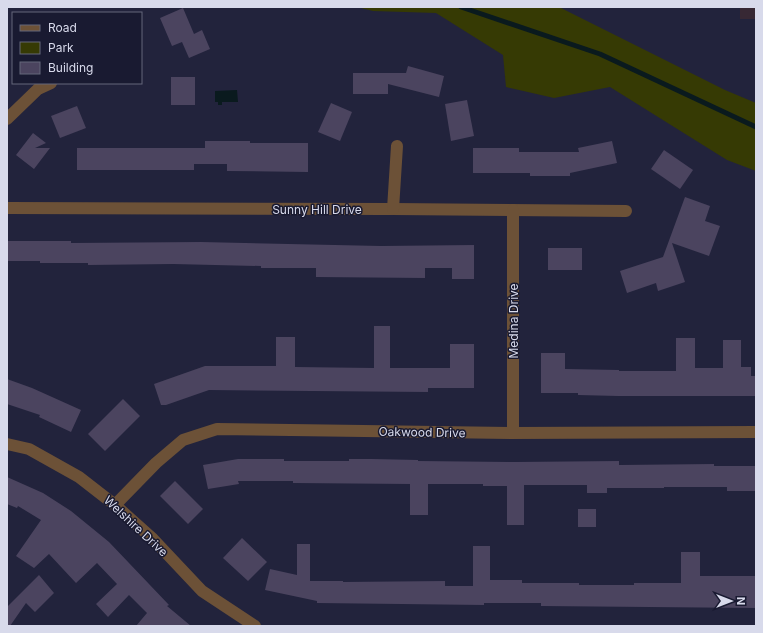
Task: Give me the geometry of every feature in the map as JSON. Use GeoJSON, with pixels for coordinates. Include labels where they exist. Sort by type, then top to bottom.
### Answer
{"type":"FeatureCollection","features":[{"type":"Feature","properties":{"kind":"street"},"geometry":{"type":"LineString","coordinates":[[7,119],[38,89],[49,84]]}},
{"type":"Feature","properties":{"kind":"street"},"geometry":{"type":"LineString","coordinates":[[393,209],[397,146]]}},
{"type":"Feature","properties":{"kind":"street","name":"Sunny Hill Drive"},"geometry":{"type":"LineString","coordinates":[[7,208],[626,211]]}},
{"type":"Feature","properties":{"kind":"street","name":"Medina Drive"},"geometry":{"type":"LineString","coordinates":[[513,210],[513,433]]}},
{"type":"Feature","properties":{"kind":"street","name":"Oakwood Drive"},"geometry":{"type":"LineString","coordinates":[[115,505],[156,463],[183,440],[217,429],[513,433],[756,432]]}},
{"type":"Feature","properties":{"kind":"street","name":"Welshire Drive"},"geometry":{"type":"LineString","coordinates":[[7,444],[29,449],[79,477],[115,505],[153,539],[202,591],[255,626]]}},
{"type":"Feature","properties":{"kind":"shaded area"},"geometry":{"type":"Polygon","coordinates":[[[740,7],[756,7],[756,19],[740,19],[740,7]]]}},
{"type":"Feature","properties":{"kind":"shaded area"},"geometry":{"type":"Polygon","coordinates":[[[237,90],[238,102],[222,102],[222,105],[218,105],[218,102],[215,102],[215,91],[237,90]]]}},
{"type":"Feature","properties":{"kind":"green space"},"geometry":{"type":"Polygon","coordinates":[[[357,7],[559,7],[725,90],[756,103],[756,171],[727,160],[610,87],[554,98],[506,87],[503,55],[436,13],[373,11],[357,7]]]}},
{"type":"Feature","properties":{"kind":"building"},"geometry":{"type":"Polygon","coordinates":[[[183,8],[194,34],[202,30],[210,49],[189,58],[182,42],[172,46],[160,18],[183,8]]]}},
{"type":"Feature","properties":{"kind":"building"},"geometry":{"type":"Polygon","coordinates":[[[408,66],[444,76],[439,97],[388,84],[388,94],[353,94],[353,73],[406,73],[408,66]]]}},
{"type":"Feature","properties":{"kind":"building"},"geometry":{"type":"Polygon","coordinates":[[[171,77],[195,77],[195,105],[171,105],[171,77]]]}},
{"type":"Feature","properties":{"kind":"building"},"geometry":{"type":"Polygon","coordinates":[[[467,100],[474,136],[451,141],[445,104],[467,100]]]}},
{"type":"Feature","properties":{"kind":"building"},"geometry":{"type":"Polygon","coordinates":[[[331,103],[352,112],[340,141],[318,132],[331,103]]]}},
{"type":"Feature","properties":{"kind":"building"},"geometry":{"type":"Polygon","coordinates":[[[77,106],[86,128],[60,138],[51,116],[77,106]]]}},
{"type":"Feature","properties":{"kind":"building"},"geometry":{"type":"Polygon","coordinates":[[[33,133],[46,143],[35,148],[50,148],[34,169],[16,155],[33,133]]]}},
{"type":"Feature","properties":{"kind":"building"},"geometry":{"type":"Polygon","coordinates":[[[205,141],[308,143],[308,172],[227,171],[227,164],[194,164],[194,170],[77,170],[77,148],[205,148],[205,141]]]}},
{"type":"Feature","properties":{"kind":"building"},"geometry":{"type":"Polygon","coordinates":[[[612,141],[617,163],[570,173],[570,176],[530,176],[530,173],[473,173],[473,148],[519,148],[519,152],[579,152],[578,148],[612,141]]]}},
{"type":"Feature","properties":{"kind":"building"},"geometry":{"type":"Polygon","coordinates":[[[664,150],[693,170],[680,189],[651,169],[664,150]]]}},
{"type":"Feature","properties":{"kind":"building"},"geometry":{"type":"Polygon","coordinates":[[[685,197],[710,206],[705,221],[720,226],[709,256],[672,243],[685,282],[658,291],[656,283],[627,293],[620,271],[663,257],[685,197]]]}},
{"type":"Feature","properties":{"kind":"building"},"geometry":{"type":"Polygon","coordinates":[[[7,241],[71,241],[71,243],[201,242],[381,246],[474,245],[474,279],[452,279],[452,268],[425,268],[425,278],[316,277],[316,268],[261,268],[261,266],[173,264],[88,265],[88,263],[7,261],[7,241]]]}},
{"type":"Feature","properties":{"kind":"building"},"geometry":{"type":"Polygon","coordinates":[[[548,248],[582,248],[582,270],[548,270],[548,248]]]}},
{"type":"Feature","properties":{"kind":"building"},"geometry":{"type":"Polygon","coordinates":[[[374,326],[390,326],[390,368],[450,368],[450,344],[474,344],[474,388],[428,388],[428,392],[209,390],[166,405],[161,405],[154,384],[205,366],[276,366],[276,337],[295,337],[295,367],[374,368],[374,326]]]}},
{"type":"Feature","properties":{"kind":"building"},"geometry":{"type":"Polygon","coordinates":[[[676,338],[695,338],[695,368],[723,368],[723,340],[741,340],[741,367],[751,367],[751,376],[756,376],[756,396],[618,396],[578,395],[578,393],[541,393],[541,353],[565,353],[565,369],[676,371],[676,338]]]}},
{"type":"Feature","properties":{"kind":"building"},"geometry":{"type":"Polygon","coordinates":[[[7,379],[32,388],[81,410],[71,432],[39,417],[40,415],[7,404],[7,379]]]}},
{"type":"Feature","properties":{"kind":"building"},"geometry":{"type":"Polygon","coordinates":[[[123,399],[140,416],[105,451],[88,434],[123,399]]]}},
{"type":"Feature","properties":{"kind":"building"},"geometry":{"type":"Polygon","coordinates":[[[238,459],[284,459],[284,461],[349,461],[349,459],[372,459],[515,462],[619,461],[619,465],[714,464],[714,466],[756,466],[756,491],[727,491],[727,487],[664,487],[607,488],[607,493],[587,493],[587,485],[524,485],[524,525],[507,525],[507,486],[483,486],[483,484],[428,484],[428,515],[410,515],[410,484],[238,481],[239,484],[208,489],[203,465],[238,459]]]}},
{"type":"Feature","properties":{"kind":"building"},"geometry":{"type":"Polygon","coordinates":[[[7,477],[43,493],[71,511],[109,542],[169,605],[167,606],[191,626],[136,626],[147,613],[129,595],[108,617],[96,604],[117,584],[97,563],[76,583],[49,554],[34,568],[16,556],[41,520],[18,506],[17,508],[7,504],[7,477]]]}},
{"type":"Feature","properties":{"kind":"building"},"geometry":{"type":"Polygon","coordinates":[[[175,481],[203,509],[188,524],[160,496],[175,481]]]}},
{"type":"Feature","properties":{"kind":"building"},"geometry":{"type":"Polygon","coordinates":[[[578,509],[596,509],[596,527],[578,527],[578,509]]]}},
{"type":"Feature","properties":{"kind":"building"},"geometry":{"type":"Polygon","coordinates":[[[242,538],[267,562],[248,581],[223,558],[242,538]]]}},
{"type":"Feature","properties":{"kind":"building"},"geometry":{"type":"Polygon","coordinates":[[[297,544],[310,544],[310,581],[445,581],[445,586],[473,586],[473,546],[490,546],[490,580],[522,580],[522,583],[579,583],[579,585],[681,583],[681,552],[700,552],[700,576],[756,576],[756,608],[541,606],[541,603],[484,603],[484,605],[317,603],[317,601],[265,590],[270,569],[297,575],[297,544]]]}},
{"type":"Feature","properties":{"kind":"building"},"geometry":{"type":"Polygon","coordinates":[[[39,575],[54,593],[35,612],[26,603],[10,626],[7,626],[7,607],[39,575]]]}},
{"type":"Feature","properties":{"kind":"waterway"},"geometry":{"type":"LineString","coordinates":[[461,7],[600,54],[756,127]]}}]}
